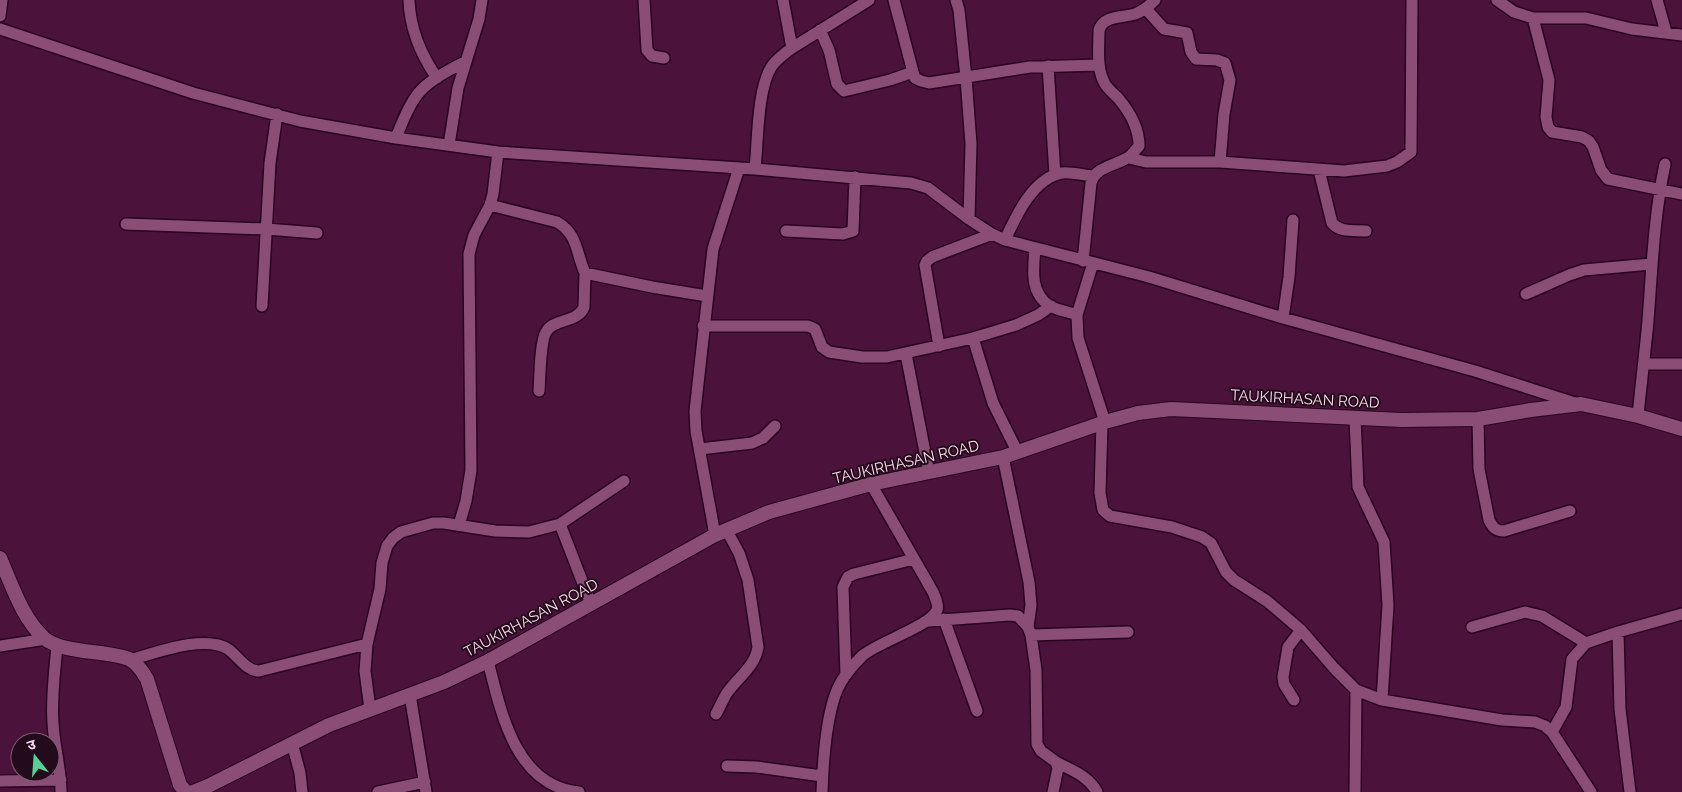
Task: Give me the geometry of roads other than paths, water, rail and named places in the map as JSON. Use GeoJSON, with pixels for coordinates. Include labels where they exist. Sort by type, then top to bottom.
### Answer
{"type":"FeatureCollection","features":[{"type":"Feature","properties":{"kind":"street"},"geometry":{"type":"LineString","coordinates":[[0,16],[2,0]]}},
{"type":"Feature","properties":{"kind":"street"},"geometry":{"type":"LineString","coordinates":[[410,0],[413,26],[419,46],[437,78]]}},
{"type":"Feature","properties":{"kind":"street"},"geometry":{"type":"LineString","coordinates":[[449,145],[458,88],[479,18],[482,0]]}},
{"type":"Feature","properties":{"kind":"street"},"geometry":{"type":"LineString","coordinates":[[644,0],[647,50],[652,56],[664,58]]}},
{"type":"Feature","properties":{"kind":"street"},"geometry":{"type":"LineString","coordinates":[[783,0],[792,48]]}},
{"type":"Feature","properties":{"kind":"street"},"geometry":{"type":"LineString","coordinates":[[755,169],[762,99],[766,78],[772,66],[783,54],[869,0]]}},
{"type":"Feature","properties":{"kind":"street"},"geometry":{"type":"LineString","coordinates":[[894,0],[913,72],[916,78],[921,81],[929,82],[966,78],[1030,67],[1099,65]]}},
{"type":"Feature","properties":{"kind":"street"},"geometry":{"type":"LineString","coordinates":[[956,0],[959,10],[966,78],[970,144],[969,219]]}},
{"type":"Feature","properties":{"kind":"street"},"geometry":{"type":"LineString","coordinates":[[1155,0],[1146,9],[1134,14],[1107,20],[1101,25],[1099,30],[1099,65],[1104,84],[1128,112],[1139,136],[1139,146],[1129,158],[1103,169],[1093,176],[1091,183],[1088,262],[1077,315],[1078,338],[1104,423],[1100,493],[1103,510],[1110,516],[1172,527],[1202,537],[1210,543],[1226,572],[1234,580],[1267,601],[1301,630],[1356,690],[1382,700],[1502,720],[1535,722],[1546,726],[1552,732],[1591,792]]}},
{"type":"Feature","properties":{"kind":"street"},"geometry":{"type":"LineString","coordinates":[[1129,158],[1146,162],[1220,162],[1344,171],[1387,166],[1397,162],[1411,152],[1412,0]]}},
{"type":"Feature","properties":{"kind":"street"},"geometry":{"type":"LineString","coordinates":[[1497,0],[1514,12],[1533,18],[1586,18],[1632,29],[1682,35]]}},
{"type":"Feature","properties":{"kind":"street"},"geometry":{"type":"LineString","coordinates":[[1658,0],[1666,32]]}},
{"type":"Feature","properties":{"kind":"street"},"geometry":{"type":"LineString","coordinates":[[1146,9],[1164,29],[1187,33],[1191,52],[1196,59],[1217,60],[1225,63],[1230,80],[1224,114],[1220,162]]}},
{"type":"Feature","properties":{"kind":"street"},"geometry":{"type":"LineString","coordinates":[[1533,18],[1548,80],[1546,117],[1548,127],[1552,132],[1582,137],[1589,141],[1601,170],[1608,179],[1682,194]]}},
{"type":"Feature","properties":{"kind":"street"},"geometry":{"type":"LineString","coordinates":[[0,29],[193,93],[300,121],[396,138],[498,152],[755,169],[911,183],[928,188],[969,219],[1005,240],[1149,277],[1283,318],[1475,371],[1581,404]]}},
{"type":"Feature","properties":{"kind":"street"},"geometry":{"type":"LineString","coordinates":[[820,30],[830,50],[837,84],[844,91],[890,80],[913,72]]}},
{"type":"Feature","properties":{"kind":"street"},"geometry":{"type":"LineString","coordinates":[[396,138],[407,110],[418,93],[437,78],[466,61]]}},
{"type":"Feature","properties":{"kind":"street"},"geometry":{"type":"LineString","coordinates":[[1048,66],[1055,175]]}},
{"type":"Feature","properties":{"kind":"street"},"geometry":{"type":"LineString","coordinates":[[262,306],[270,164],[277,114]]}},
{"type":"Feature","properties":{"kind":"street"},"geometry":{"type":"LineString","coordinates":[[459,525],[466,501],[471,470],[469,254],[474,235],[490,205],[498,152]]}},
{"type":"Feature","properties":{"kind":"street"},"geometry":{"type":"LineString","coordinates":[[1638,416],[1644,364],[1651,264],[1665,164]]}},
{"type":"Feature","properties":{"kind":"street"},"geometry":{"type":"LineString","coordinates":[[716,714],[727,693],[757,656],[758,647],[748,580],[739,553],[720,532],[700,449],[695,411],[713,249],[740,168]]}},
{"type":"Feature","properties":{"kind":"street"},"geometry":{"type":"LineString","coordinates":[[1319,170],[1332,224],[1342,230],[1366,231]]}},
{"type":"Feature","properties":{"kind":"street"},"geometry":{"type":"LineString","coordinates":[[1005,240],[1018,213],[1041,183],[1055,175],[1064,173],[1093,176]]}},
{"type":"Feature","properties":{"kind":"street"},"geometry":{"type":"LineString","coordinates":[[786,231],[843,234],[853,231],[855,177]]}},
{"type":"Feature","properties":{"kind":"street"},"geometry":{"type":"LineString","coordinates":[[490,205],[557,222],[567,228],[577,245],[585,273],[584,306],[582,311],[575,316],[552,325],[545,333],[539,391]]}},
{"type":"Feature","properties":{"kind":"street"},"geometry":{"type":"LineString","coordinates":[[1283,318],[1290,277],[1293,220]]}},
{"type":"Feature","properties":{"kind":"street"},"geometry":{"type":"LineString","coordinates":[[126,224],[266,229],[318,233]]}},
{"type":"Feature","properties":{"kind":"street"},"geometry":{"type":"LineString","coordinates":[[940,346],[924,265],[932,257],[992,234]]}},
{"type":"Feature","properties":{"kind":"street"},"geometry":{"type":"LineString","coordinates":[[1035,249],[1033,274],[1038,294],[1051,306],[1077,315]]}},
{"type":"Feature","properties":{"kind":"street"},"geometry":{"type":"LineString","coordinates":[[1526,294],[1584,270],[1651,264]]}},
{"type":"Feature","properties":{"kind":"street"},"geometry":{"type":"LineString","coordinates":[[585,273],[652,288],[707,296]]}},
{"type":"Feature","properties":{"kind":"street"},"geometry":{"type":"LineString","coordinates":[[703,326],[808,326],[815,329],[822,347],[829,352],[862,357],[887,357],[973,338],[1016,325],[1038,315],[1051,306]]}},
{"type":"Feature","properties":{"kind":"street"},"geometry":{"type":"LineString","coordinates":[[973,338],[993,403],[1018,453]]}},
{"type":"Feature","properties":{"kind":"street"},"geometry":{"type":"LineString","coordinates":[[906,354],[929,473]]}},
{"type":"Feature","properties":{"kind":"street"},"geometry":{"type":"LineString","coordinates":[[1644,364],[1682,364]]}},
{"type":"Feature","properties":{"kind":"street","name":"TAUKIRHASAN ROAD"},"geometry":{"type":"LineString","coordinates":[[193,792],[329,725],[444,682],[488,661],[720,532],[769,512],[871,484],[1018,453],[1138,413],[1171,408],[1401,420],[1478,419],[1581,404],[1638,416],[1682,429]]}},
{"type":"Feature","properties":{"kind":"street"},"geometry":{"type":"LineString","coordinates":[[1355,418],[1358,487],[1384,542],[1388,605],[1382,700]]}},
{"type":"Feature","properties":{"kind":"street"},"geometry":{"type":"LineString","coordinates":[[1478,419],[1479,469],[1492,527],[1498,531],[1504,531],[1570,511]]}},
{"type":"Feature","properties":{"kind":"street"},"geometry":{"type":"LineString","coordinates":[[700,449],[752,443],[763,438],[775,426]]}},
{"type":"Feature","properties":{"kind":"street"},"geometry":{"type":"LineString","coordinates":[[1003,457],[1029,582],[1031,605],[1029,631],[1036,670],[1037,744],[1041,751],[1056,762],[1087,779],[1097,792]]}},
{"type":"Feature","properties":{"kind":"street"},"geometry":{"type":"LineString","coordinates":[[370,709],[365,671],[367,644],[380,589],[382,563],[387,546],[392,538],[401,532],[434,523],[495,531],[529,532],[560,524],[624,481]]}},
{"type":"Feature","properties":{"kind":"street"},"geometry":{"type":"LineString","coordinates":[[871,484],[933,592],[937,610],[928,621]]}},
{"type":"Feature","properties":{"kind":"street"},"geometry":{"type":"LineString","coordinates":[[560,524],[591,604]]}},
{"type":"Feature","properties":{"kind":"street"},"geometry":{"type":"LineString","coordinates":[[0,558],[33,626],[52,642],[53,724],[61,792]]}},
{"type":"Feature","properties":{"kind":"street"},"geometry":{"type":"LineString","coordinates":[[846,675],[843,587],[848,577],[914,559]]}},
{"type":"Feature","properties":{"kind":"street"},"geometry":{"type":"LineString","coordinates":[[1472,628],[1525,612],[1542,616],[1586,643]]}},
{"type":"Feature","properties":{"kind":"street"},"geometry":{"type":"LineString","coordinates":[[1552,732],[1566,707],[1572,659],[1586,643],[1682,614]]}},
{"type":"Feature","properties":{"kind":"street"},"geometry":{"type":"LineString","coordinates":[[822,792],[822,776],[830,713],[838,689],[846,675],[863,656],[882,643],[928,621],[1010,615],[1018,616],[1029,631]]}},
{"type":"Feature","properties":{"kind":"street"},"geometry":{"type":"LineString","coordinates":[[944,619],[977,711]]}},
{"type":"Feature","properties":{"kind":"street"},"geometry":{"type":"LineString","coordinates":[[1294,700],[1284,684],[1283,676],[1288,646],[1301,630]]}},
{"type":"Feature","properties":{"kind":"street"},"geometry":{"type":"LineString","coordinates":[[1029,631],[1128,632]]}},
{"type":"Feature","properties":{"kind":"street"},"geometry":{"type":"LineString","coordinates":[[1618,632],[1620,709],[1630,792]]}},
{"type":"Feature","properties":{"kind":"street"},"geometry":{"type":"LineString","coordinates":[[0,646],[52,642],[130,660],[141,669],[147,679],[180,785],[186,792]]}},
{"type":"Feature","properties":{"kind":"street"},"geometry":{"type":"LineString","coordinates":[[130,660],[170,649],[203,643],[216,644],[227,648],[252,671],[259,671],[367,644]]}},
{"type":"Feature","properties":{"kind":"street"},"geometry":{"type":"LineString","coordinates":[[488,661],[499,703],[515,744],[526,764],[538,776],[556,787],[579,792]]}},
{"type":"Feature","properties":{"kind":"street"},"geometry":{"type":"LineString","coordinates":[[1355,792],[1356,690]]}},
{"type":"Feature","properties":{"kind":"street"},"geometry":{"type":"LineString","coordinates":[[378,792],[426,787],[410,695]]}},
{"type":"Feature","properties":{"kind":"street"},"geometry":{"type":"LineString","coordinates":[[292,743],[300,773],[302,792]]}},
{"type":"Feature","properties":{"kind":"street"},"geometry":{"type":"LineString","coordinates":[[1052,792],[1058,768],[1056,762]]}},
{"type":"Feature","properties":{"kind":"street"},"geometry":{"type":"LineString","coordinates":[[727,766],[757,767],[822,776]]}},
{"type":"Feature","properties":{"kind":"street"},"geometry":{"type":"LineString","coordinates":[[0,781],[61,780]]}}]}
